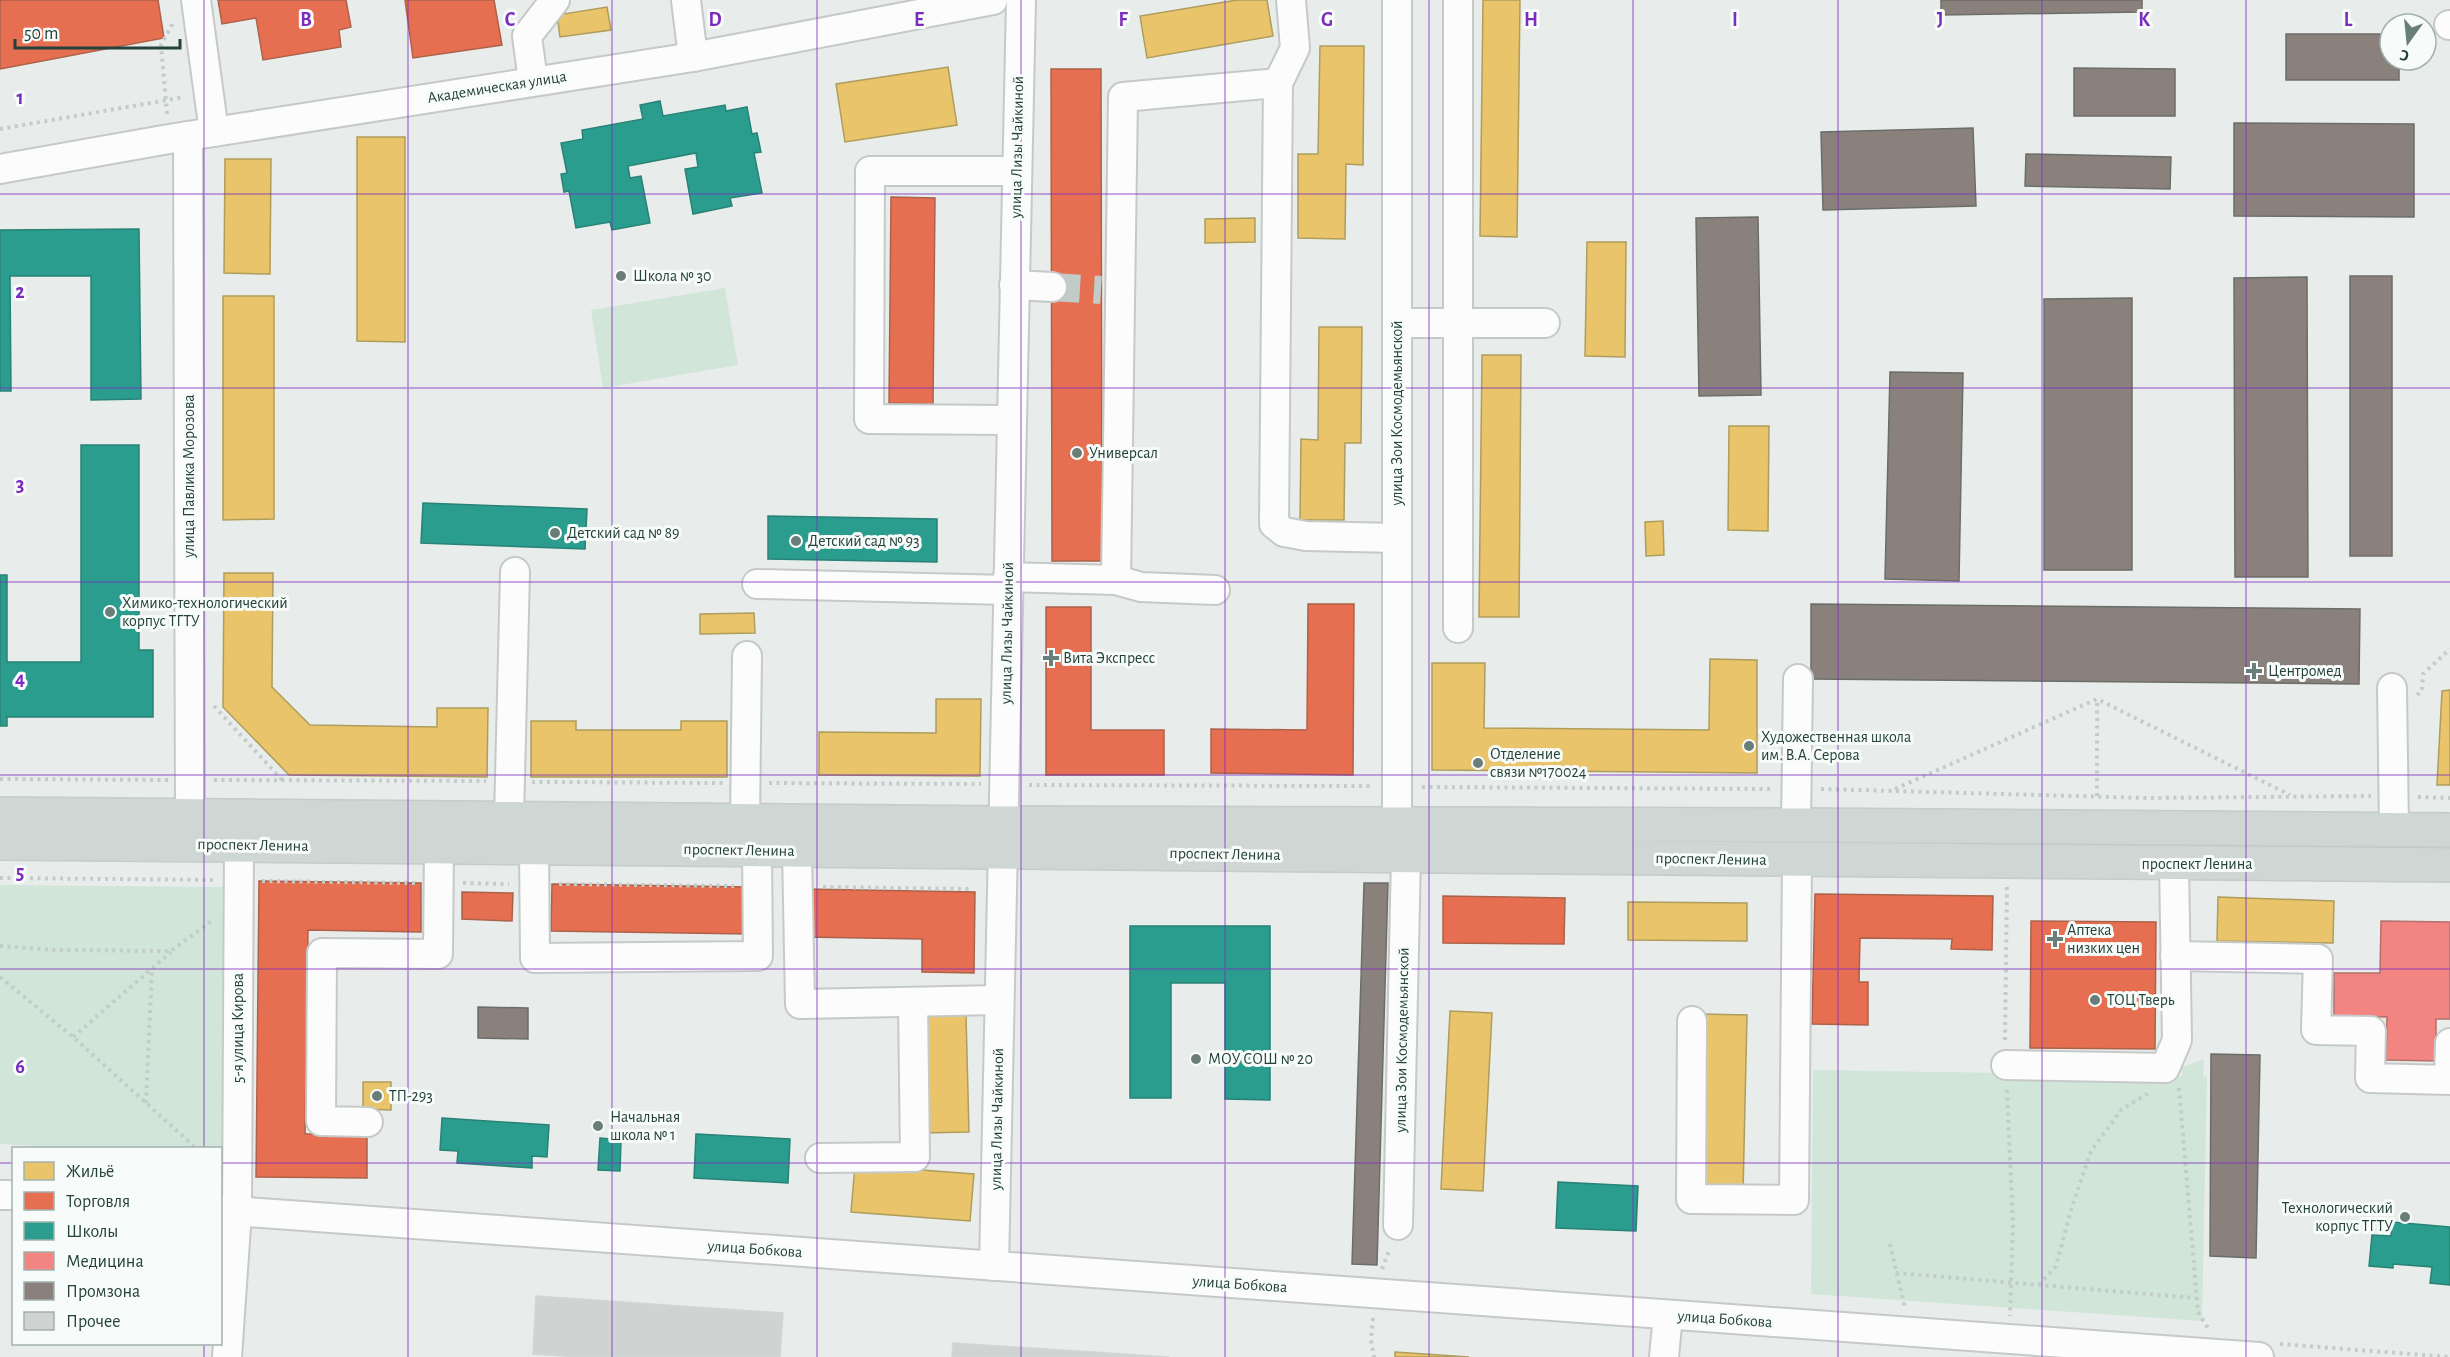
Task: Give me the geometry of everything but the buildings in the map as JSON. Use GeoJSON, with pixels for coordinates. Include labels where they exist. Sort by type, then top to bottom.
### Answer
{"type":"FeatureCollection","features":[{"type":"Feature","properties":{"kind":"main road","name":"проспект Ленина"},"geometry":{"type":"LineString","coordinates":[[0,813],[509,818],[751,835],[1394,846],[1797,860],[2450,865]]}},
{"type":"Feature","properties":{"kind":"main road"},"geometry":{"type":"LineString","coordinates":[[172,844],[187,833],[190,815]]}},
{"type":"Feature","properties":{"kind":"main road"},"geometry":{"type":"LineString","coordinates":[[238,845],[244,828],[264,816]]}},
{"type":"Feature","properties":{"kind":"main road","name":"проспект Ленина"},"geometry":{"type":"LineString","coordinates":[[1394,846],[1796,825],[2450,830]]}},
{"type":"Feature","properties":{"kind":"main road","name":"проспект Ленина"},"geometry":{"type":"LineString","coordinates":[[0,843],[534,848],[751,835],[797,850],[1003,838]]}},
{"type":"Feature","properties":{"kind":"street"},"geometry":{"type":"LineString","coordinates":[[533,81],[527,36],[555,0]]}},
{"type":"Feature","properties":{"kind":"street"},"geometry":{"type":"LineString","coordinates":[[686,0],[693,57]]}},
{"type":"Feature","properties":{"kind":"street","name":"Академическая улица"},"geometry":{"type":"LineString","coordinates":[[0,168],[693,57],[993,0]]}},
{"type":"Feature","properties":{"kind":"street","name":"улица Лизы Чайкиной"},"geometry":{"type":"LineString","coordinates":[[994,1266],[1021,0]]}},
{"type":"Feature","properties":{"kind":"street"},"geometry":{"type":"LineString","coordinates":[[1291,0],[1295,48],[1278,82],[1274,524],[1284,532],[1306,536],[1397,538]]}},
{"type":"Feature","properties":{"kind":"street","name":"улица Зои Космодемьянской"},"geometry":{"type":"LineString","coordinates":[[1397,0],[1397,787],[1394,846],[1398,1225]]}},
{"type":"Feature","properties":{"kind":"street"},"geometry":{"type":"LineString","coordinates":[[1458,0],[1458,628]]}},
{"type":"Feature","properties":{"kind":"street","name":"улица Павлика Морозова"},"geometry":{"type":"LineString","coordinates":[[190,815],[190,136],[209,92],[196,2]]}},
{"type":"Feature","properties":{"kind":"street"},"geometry":{"type":"LineString","coordinates":[[1116,580],[1111,291],[1123,97],[1278,82]]}},
{"type":"Feature","properties":{"kind":"street"},"geometry":{"type":"LineString","coordinates":[[1011,420],[869,419],[870,171],[1016,171]]}},
{"type":"Feature","properties":{"kind":"street"},"geometry":{"type":"LineString","coordinates":[[1014,285],[1052,287]]}},
{"type":"Feature","properties":{"kind":"street"},"geometry":{"type":"LineString","coordinates":[[1397,322],[1545,323]]}},
{"type":"Feature","properties":{"kind":"street"},"geometry":{"type":"LineString","coordinates":[[509,818],[515,572]]}},
{"type":"Feature","properties":{"kind":"street"},"geometry":{"type":"LineString","coordinates":[[758,584],[1116,580],[1141,587],[1215,590]]}},
{"type":"Feature","properties":{"kind":"street"},"geometry":{"type":"LineString","coordinates":[[534,848],[535,958],[758,956],[757,886],[751,835],[747,656]]}},
{"type":"Feature","properties":{"kind":"street"},"geometry":{"type":"LineString","coordinates":[[1796,825],[1798,679]]}},
{"type":"Feature","properties":{"kind":"street"},"geometry":{"type":"LineString","coordinates":[[2392,688],[2394,830]]}},
{"type":"Feature","properties":{"kind":"street","name":"5-я улица Кирова"},"geometry":{"type":"LineString","coordinates":[[227,1357],[238,845]]}},
{"type":"Feature","properties":{"kind":"street"},"geometry":{"type":"LineString","coordinates":[[368,1122],[321,1121],[322,953],[438,954],[439,847]]}},
{"type":"Feature","properties":{"kind":"street"},"geometry":{"type":"LineString","coordinates":[[797,850],[800,1004],[999,1000]]}},
{"type":"Feature","properties":{"kind":"street"},"geometry":{"type":"LineString","coordinates":[[1692,1021],[1691,1199],[1794,1200],[1797,860]]}},
{"type":"Feature","properties":{"kind":"street"},"geometry":{"type":"LineString","coordinates":[[2006,1065],[2165,1068],[2175,1044],[2174,864]]}},
{"type":"Feature","properties":{"kind":"street"},"geometry":{"type":"LineString","coordinates":[[2175,956],[2318,959],[2316,1030],[2371,1031],[2370,1078],[2448,1080],[2450,1042]]}},
{"type":"Feature","properties":{"kind":"street"},"geometry":{"type":"LineString","coordinates":[[820,1158],[915,1157],[913,1002]]}},
{"type":"Feature","properties":{"kind":"street","name":"улица Бобкова"},"geometry":{"type":"LineString","coordinates":[[229,1211],[2259,1357]]}},
{"type":"Feature","properties":{"kind":"street"},"geometry":{"type":"LineString","coordinates":[[1664,1357],[1668,1315]]}},
{"type":"Feature","properties":{"kind":"path"},"geometry":{"type":"LineString","coordinates":[[190,136],[165,100],[161,45],[178,14],[196,2]]}},
{"type":"Feature","properties":{"kind":"path"},"geometry":{"type":"LineString","coordinates":[[0,129],[209,92]]}},
{"type":"Feature","properties":{"kind":"path"},"geometry":{"type":"LineString","coordinates":[[2393,719],[2422,691],[2423,674],[2450,649]]}},
{"type":"Feature","properties":{"kind":"path"},"geometry":{"type":"LineString","coordinates":[[214,695],[214,706],[283,780]]}},
{"type":"Feature","properties":{"kind":"path"},"geometry":{"type":"LineString","coordinates":[[1893,790],[2097,699]]}},
{"type":"Feature","properties":{"kind":"path"},"geometry":{"type":"LineString","coordinates":[[2097,699],[2291,795]]}},
{"type":"Feature","properties":{"kind":"path"},"geometry":{"type":"LineString","coordinates":[[2097,699],[2097,796]]}},
{"type":"Feature","properties":{"kind":"path"},"geometry":{"type":"LineString","coordinates":[[972,796],[973,784]]}},
{"type":"Feature","properties":{"kind":"path"},"geometry":{"type":"LineString","coordinates":[[1022,785],[1797,789],[2097,796],[2291,795],[2450,798]]}},
{"type":"Feature","properties":{"kind":"path"},"geometry":{"type":"LineString","coordinates":[[1034,785],[1034,796]]}},
{"type":"Feature","properties":{"kind":"path"},"geometry":{"type":"LineString","coordinates":[[0,878],[238,891],[439,883],[757,886]]}},
{"type":"Feature","properties":{"kind":"path"},"geometry":{"type":"LineString","coordinates":[[798,887],[971,888]]}},
{"type":"Feature","properties":{"kind":"path"},"geometry":{"type":"LineString","coordinates":[[73,1037],[238,891]]}},
{"type":"Feature","properties":{"kind":"path"},"geometry":{"type":"LineString","coordinates":[[0,946],[53,950],[171,951]]}},
{"type":"Feature","properties":{"kind":"path"},"geometry":{"type":"LineString","coordinates":[[146,1104],[152,968]]}},
{"type":"Feature","properties":{"kind":"path"},"geometry":{"type":"LineString","coordinates":[[0,977],[73,1037],[194,1147]]}},
{"type":"Feature","properties":{"kind":"path"},"geometry":{"type":"LineString","coordinates":[[2175,1044],[2198,1312],[2222,1355]]}},
{"type":"Feature","properties":{"kind":"path"},"geometry":{"type":"LineString","coordinates":[[2039,1286],[2056,1266],[2071,1210],[2091,1152],[2122,1109],[2158,1088]]}},
{"type":"Feature","properties":{"kind":"path"},"geometry":{"type":"LineString","coordinates":[[1890,1245],[1906,1314]]}},
{"type":"Feature","properties":{"kind":"path"},"geometry":{"type":"LineString","coordinates":[[1896,1273],[2196,1298]]}},
{"type":"Feature","properties":{"kind":"path"},"geometry":{"type":"LineString","coordinates":[[2009,1323],[2012,1283]]}},
{"type":"Feature","properties":{"kind":"green space"},"geometry":{"type":"Polygon","coordinates":[[[725,288],[738,365],[603,388],[591,310],[725,288]]]}},
{"type":"Feature","properties":{"kind":"green space"},"geometry":{"type":"Polygon","coordinates":[[[0,885],[229,887],[226,1185],[222,1184],[222,1147],[50,1147],[0,1144],[0,885]]]}},
{"type":"Feature","properties":{"kind":"green space"},"geometry":{"type":"Polygon","coordinates":[[[2204,1059],[2203,1076],[2207,1077],[2202,1321],[1811,1294],[1813,1070],[2182,1076],[2182,1067],[2204,1059]]]}},
{"type":"Feature","properties":{"kind":"tunnel"},"geometry":{"type":"LineString","coordinates":[[1052,287],[1101,290]]}},
{"type":"Feature","properties":{"kind":"place","name":"Школа № 30"},"geometry":{"type":"Point","coordinates":[621,276]}},
{"type":"Feature","properties":{"kind":"place","name":"Универсал"},"geometry":{"type":"Point","coordinates":[1077,453]}},
{"type":"Feature","properties":{"kind":"place","name":"Детский сад № 89"},"geometry":{"type":"Point","coordinates":[555,533]}},
{"type":"Feature","properties":{"kind":"place","name":"Детский сад № 93"},"geometry":{"type":"Point","coordinates":[796,541]}},
{"type":"Feature","properties":{"kind":"place","name":"Химико-технологический корпус ТГТУ"},"geometry":{"type":"Point","coordinates":[110,612]}},
{"type":"Feature","properties":{"kind":"place","name":"Вита Экспресс"},"geometry":{"type":"Point","coordinates":[1051,658]}},
{"type":"Feature","properties":{"kind":"place","name":"Центромед"},"geometry":{"type":"Point","coordinates":[2254,671]}},
{"type":"Feature","properties":{"kind":"place","name":"Художественная школа им. В.А. Серова"},"geometry":{"type":"Point","coordinates":[1749,746]}},
{"type":"Feature","properties":{"kind":"place","name":"Отделение связи №170024"},"geometry":{"type":"Point","coordinates":[1478,763]}},
{"type":"Feature","properties":{"kind":"place","name":"Аптека низких цен"},"geometry":{"type":"Point","coordinates":[2055,939]}},
{"type":"Feature","properties":{"kind":"place","name":"ТОЦ Тверь"},"geometry":{"type":"Point","coordinates":[2095,1000]}},
{"type":"Feature","properties":{"kind":"place","name":"МОУ СОШ № 20"},"geometry":{"type":"Point","coordinates":[1196,1059]}},
{"type":"Feature","properties":{"kind":"place","name":"ТП-293"},"geometry":{"type":"Point","coordinates":[377,1096]}},
{"type":"Feature","properties":{"kind":"place","name":"Начальная школа № 1"},"geometry":{"type":"Point","coordinates":[598,1126]}},
{"type":"Feature","properties":{"kind":"place","name":"Технологический корпус ТГТУ"},"geometry":{"type":"Point","coordinates":[2405,1217]}}]}
